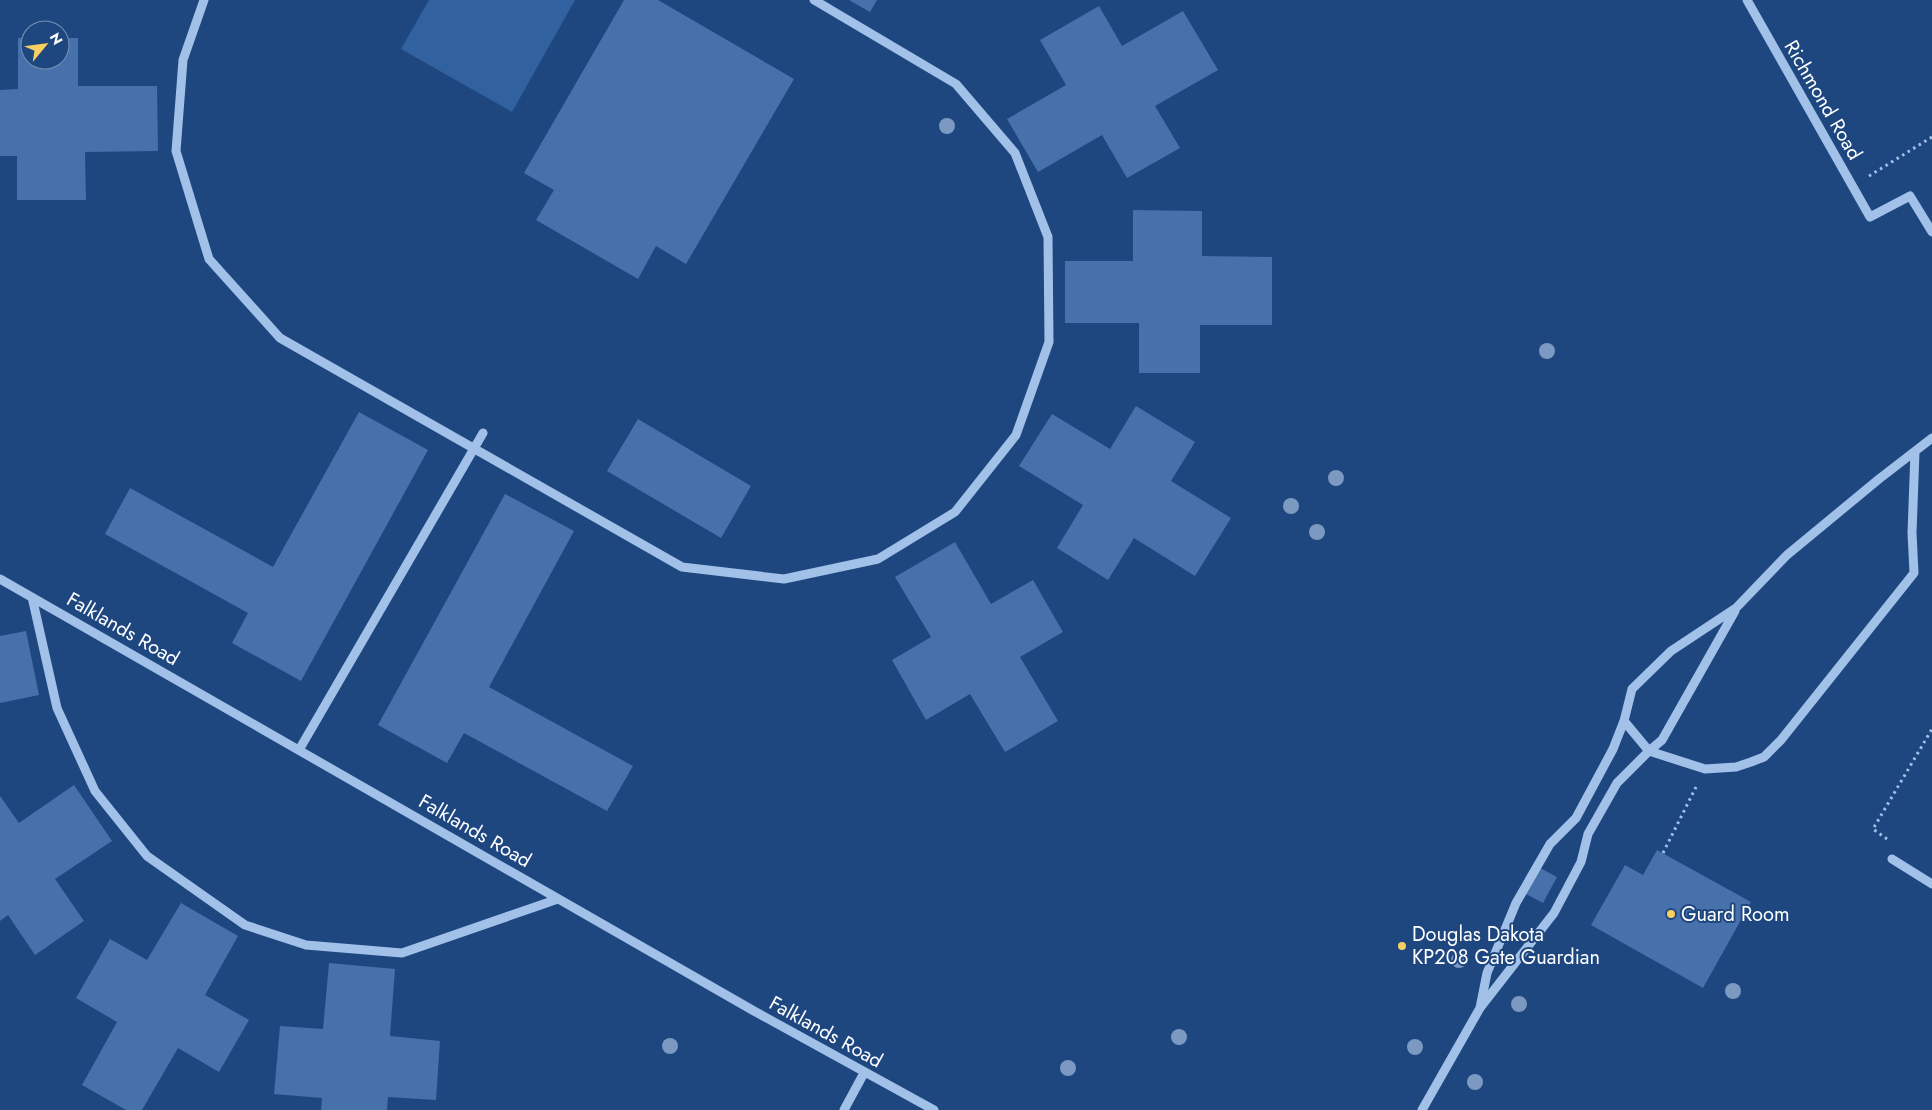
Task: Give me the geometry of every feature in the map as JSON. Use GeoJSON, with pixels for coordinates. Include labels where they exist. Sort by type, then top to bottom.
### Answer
{"type":"FeatureCollection","features":[{"type":"Feature","properties":{"kind":"street"},"geometry":{"type":"LineString","coordinates":[[204,0],[183,60],[176,151],[209,259],[280,338],[682,566],[784,579],[878,559],[954,512],[1016,436],[1050,342],[1048,237],[1015,153],[956,84],[814,0]]}},
{"type":"Feature","properties":{"kind":"street","name":"Richmond Road"},"geometry":{"type":"LineString","coordinates":[[1747,0],[1870,217],[1910,196],[1932,232]]}},
{"type":"Feature","properties":{"kind":"street"},"geometry":{"type":"LineString","coordinates":[[299,750],[483,433]]}},
{"type":"Feature","properties":{"kind":"street"},"geometry":{"type":"LineString","coordinates":[[1480,1008],[1487,973],[1516,903],[1550,844],[1576,818],[1613,749],[1624,721],[1632,689],[1670,652],[1736,608],[1786,555],[1932,438]]}},
{"type":"Feature","properties":{"kind":"street"},"geometry":{"type":"LineString","coordinates":[[1624,721],[1649,751],[1705,769],[1736,767],[1764,757],[1781,740],[1914,573],[1912,533],[1915,452]]}},
{"type":"Feature","properties":{"kind":"street","name":"Falklands Road"},"geometry":{"type":"LineString","coordinates":[[0,579],[864,1073],[934,1110]]}},
{"type":"Feature","properties":{"kind":"street"},"geometry":{"type":"LineString","coordinates":[[32,597],[57,708],[96,790],[147,856],[245,925],[306,945],[402,953],[558,899]]}},
{"type":"Feature","properties":{"kind":"street"},"geometry":{"type":"LineString","coordinates":[[1422,1110],[1480,1008],[1554,913],[1581,862],[1588,834],[1617,783],[1662,740],[1736,608]]}},
{"type":"Feature","properties":{"kind":"street"},"geometry":{"type":"LineString","coordinates":[[1892,859],[1932,884]]}},
{"type":"Feature","properties":{"kind":"street"},"geometry":{"type":"LineString","coordinates":[[844,1110],[864,1073]]}},
{"type":"Feature","properties":{"kind":"path"},"geometry":{"type":"LineString","coordinates":[[1852,186],[1932,136]]}},
{"type":"Feature","properties":{"kind":"path"},"geometry":{"type":"LineString","coordinates":[[1892,859],[1899,846],[1872,829],[1932,729]]}},
{"type":"Feature","properties":{"kind":"path"},"geometry":{"type":"LineString","coordinates":[[1663,853],[1705,769]]}},
{"type":"Feature","properties":{"kind":"shaded area"},"geometry":{"type":"Polygon","coordinates":[[[429,0],[575,0],[512,112],[401,49],[429,0]]]}},
{"type":"Feature","properties":{"kind":"building"},"geometry":{"type":"Polygon","coordinates":[[[624,0],[658,0],[794,79],[686,264],[656,246],[638,279],[536,220],[554,190],[524,173],[624,0]]]}},
{"type":"Feature","properties":{"kind":"building"},"geometry":{"type":"Polygon","coordinates":[[[849,0],[877,0],[870,12],[849,0]]]}},
{"type":"Feature","properties":{"kind":"building"},"geometry":{"type":"Polygon","coordinates":[[[1099,6],[1122,46],[1183,11],[1218,70],[1155,106],[1180,148],[1127,178],[1102,135],[1038,172],[1007,119],[1066,85],[1040,40],[1099,6]]]}},
{"type":"Feature","properties":{"kind":"building"},"geometry":{"type":"Polygon","coordinates":[[[18,38],[20,38],[20,70],[70,70],[70,38],[78,38],[78,86],[157,86],[158,151],[85,152],[86,200],[17,200],[17,156],[0,156],[0,90],[18,89],[18,38]]]}},
{"type":"Feature","properties":{"kind":"building"},"geometry":{"type":"Polygon","coordinates":[[[1133,210],[1202,211],[1202,256],[1272,257],[1272,325],[1200,325],[1200,373],[1139,373],[1139,323],[1065,323],[1065,261],[1133,261],[1133,210]]]}},
{"type":"Feature","properties":{"kind":"building"},"geometry":{"type":"Polygon","coordinates":[[[1136,406],[1195,442],[1171,481],[1231,518],[1195,576],[1134,538],[1108,580],[1057,548],[1083,505],[1019,466],[1052,414],[1110,449],[1136,406]]]}},
{"type":"Feature","properties":{"kind":"building"},"geometry":{"type":"Polygon","coordinates":[[[359,412],[428,450],[301,681],[232,643],[248,613],[105,534],[130,488],[273,567],[359,412]]]}},
{"type":"Feature","properties":{"kind":"building"},"geometry":{"type":"Polygon","coordinates":[[[638,419],[751,486],[721,538],[607,471],[638,419]]]}},
{"type":"Feature","properties":{"kind":"building"},"geometry":{"type":"Polygon","coordinates":[[[505,494],[574,531],[489,687],[633,766],[607,811],[464,733],[447,763],[378,725],[505,494]]]}},
{"type":"Feature","properties":{"kind":"building"},"geometry":{"type":"Polygon","coordinates":[[[955,542],[991,604],[1033,580],[1063,632],[1020,657],[1058,721],[1005,752],[970,694],[926,720],[892,660],[931,637],[895,577],[955,542]]]}},
{"type":"Feature","properties":{"kind":"building"},"geometry":{"type":"Polygon","coordinates":[[[26,631],[39,695],[0,703],[0,636],[26,631]]]}},
{"type":"Feature","properties":{"kind":"building"},"geometry":{"type":"Polygon","coordinates":[[[74,785],[112,841],[55,879],[84,921],[35,955],[8,915],[0,921],[0,796],[19,823],[74,785]]]}},
{"type":"Feature","properties":{"kind":"building","name":"Guard Room"},"geometry":{"type":"Polygon","coordinates":[[[1657,850],[1751,902],[1703,988],[1591,925],[1625,865],[1643,875],[1657,850]]]}},
{"type":"Feature","properties":{"kind":"building"},"geometry":{"type":"Polygon","coordinates":[[[1540,868],[1557,877],[1543,903],[1526,894],[1540,868]]]}},
{"type":"Feature","properties":{"kind":"building"},"geometry":{"type":"Polygon","coordinates":[[[181,903],[238,936],[205,995],[249,1020],[219,1072],[178,1048],[142,1110],[126,1110],[82,1085],[117,1022],[76,998],[110,939],[147,960],[181,903]]]}},
{"type":"Feature","properties":{"kind":"building"},"geometry":{"type":"Polygon","coordinates":[[[329,963],[395,969],[390,1036],[440,1041],[436,1100],[388,1097],[387,1110],[321,1110],[322,1098],[274,1094],[280,1026],[323,1029],[329,963]]]}},
{"type":"Feature","properties":{"kind":"place","name":"Guard Room"},"geometry":{"type":"Point","coordinates":[1671,914]}},
{"type":"Feature","properties":{"kind":"place","name":"Douglas Dakota KP208 Gate Guardian"},"geometry":{"type":"Point","coordinates":[1402,946]}}]}
